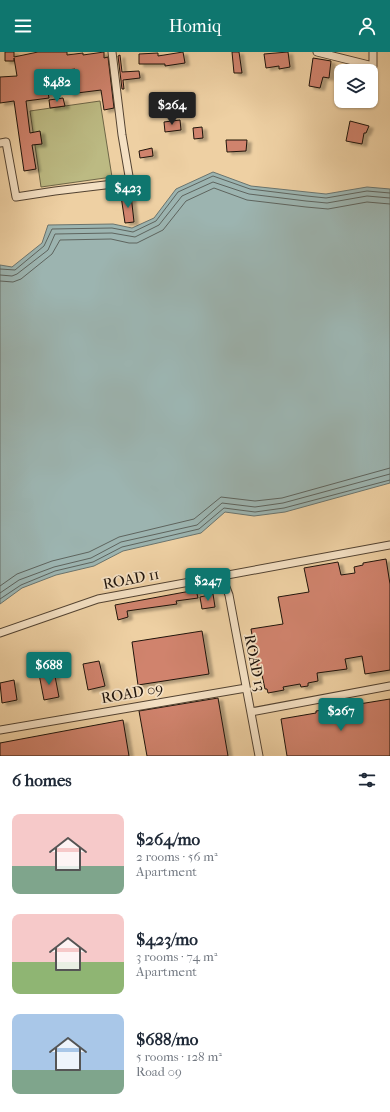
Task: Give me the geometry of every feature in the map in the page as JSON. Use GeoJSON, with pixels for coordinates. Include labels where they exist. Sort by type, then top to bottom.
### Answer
{"type":"FeatureCollection","features":[{"type":"Feature","properties":{"kind":"street"},"geometry":{"type":"LineString","coordinates":[[0,143],[6,142],[16,197],[55,190],[130,182],[122,135],[112,52]]}},
{"type":"Feature","properties":{"kind":"street"},"geometry":{"type":"LineString","coordinates":[[317,52],[373,66],[373,52]]}},
{"type":"Feature","properties":{"kind":"street","name":"ROAD 11"},"geometry":{"type":"LineString","coordinates":[[0,633],[98,599],[203,578],[222,577],[390,545]]}},
{"type":"Feature","properties":{"kind":"street","name":"ROAD 13"},"geometry":{"type":"LineString","coordinates":[[222,577],[229,595],[259,756]]}},
{"type":"Feature","properties":{"kind":"street"},"geometry":{"type":"LineString","coordinates":[[251,712],[390,686]]}},
{"type":"Feature","properties":{"kind":"street","name":"ROAD 09"},"geometry":{"type":"LineString","coordinates":[[0,730],[246,688]]}},
{"type":"Feature","properties":{"kind":"shaded area"},"geometry":{"type":"Polygon","coordinates":[[[100,101],[112,177],[41,187],[30,111],[100,101]]]}},
{"type":"Feature","properties":{"kind":"water"},"geometry":{"type":"Polygon","coordinates":[[[213,172],[251,186],[326,194],[367,187],[390,189],[390,483],[285,512],[254,516],[225,512],[201,533],[123,551],[94,566],[56,575],[22,588],[0,604],[0,265],[12,267],[42,243],[48,225],[113,224],[132,228],[154,218],[176,189],[213,172]]]}},
{"type":"Feature","properties":{"kind":"building"},"geometry":{"type":"Polygon","coordinates":[[[5,52],[14,52],[14,57],[38,52],[67,52],[67,55],[83,53],[83,55],[104,52],[104,58],[108,57],[114,108],[104,110],[101,90],[69,94],[68,84],[77,83],[75,69],[60,71],[61,80],[46,82],[49,98],[26,101],[30,133],[40,131],[42,144],[32,145],[36,169],[24,171],[14,101],[0,103],[0,77],[17,76],[14,58],[14,61],[5,61],[5,52]]]}},
{"type":"Feature","properties":{"kind":"building"},"geometry":{"type":"Polygon","coordinates":[[[183,52],[185,63],[165,66],[165,64],[139,64],[139,54],[158,53],[158,56],[183,52]]]}},
{"type":"Feature","properties":{"kind":"building"},"geometry":{"type":"Polygon","coordinates":[[[232,52],[239,52],[242,73],[234,73],[232,52]]]}},
{"type":"Feature","properties":{"kind":"building"},"geometry":{"type":"Polygon","coordinates":[[[288,52],[290,67],[279,69],[279,66],[266,68],[264,54],[288,52]]]}},
{"type":"Feature","properties":{"kind":"building"},"geometry":{"type":"Polygon","coordinates":[[[120,55],[122,72],[139,71],[140,78],[123,80],[124,89],[122,89],[118,56],[120,55]]]}},
{"type":"Feature","properties":{"kind":"building"},"geometry":{"type":"Polygon","coordinates":[[[313,58],[331,61],[329,78],[323,77],[320,88],[309,86],[313,58]]]}},
{"type":"Feature","properties":{"kind":"building"},"geometry":{"type":"Polygon","coordinates":[[[63,98],[65,106],[50,108],[49,100],[63,98]]]}},
{"type":"Feature","properties":{"kind":"building"},"geometry":{"type":"Polygon","coordinates":[[[180,120],[181,130],[165,132],[164,122],[180,120]]]}},
{"type":"Feature","properties":{"kind":"building"},"geometry":{"type":"Polygon","coordinates":[[[350,121],[369,126],[366,133],[364,133],[362,144],[346,141],[350,121]]]}},
{"type":"Feature","properties":{"kind":"building"},"geometry":{"type":"Polygon","coordinates":[[[202,127],[203,138],[194,139],[193,128],[202,127]]]}},
{"type":"Feature","properties":{"kind":"building"},"geometry":{"type":"Polygon","coordinates":[[[226,140],[247,140],[246,151],[227,152],[226,140]]]}},
{"type":"Feature","properties":{"kind":"building"},"geometry":{"type":"Polygon","coordinates":[[[152,148],[153,156],[140,158],[139,151],[152,148]]]}},
{"type":"Feature","properties":{"kind":"building"},"geometry":{"type":"Polygon","coordinates":[[[131,195],[134,222],[125,223],[121,196],[131,195]]]}},
{"type":"Feature","properties":{"kind":"building"},"geometry":{"type":"Polygon","coordinates":[[[386,559],[390,584],[390,670],[365,674],[362,656],[345,659],[347,669],[317,673],[318,681],[308,683],[308,686],[301,687],[300,684],[283,687],[284,690],[268,693],[267,689],[265,689],[262,675],[259,676],[251,629],[283,624],[278,597],[309,592],[304,568],[338,562],[341,575],[355,573],[354,567],[363,565],[363,563],[386,559]]]}},
{"type":"Feature","properties":{"kind":"building"},"geometry":{"type":"Polygon","coordinates":[[[196,590],[198,598],[176,601],[177,604],[127,611],[128,617],[118,620],[115,605],[196,590]]]}},
{"type":"Feature","properties":{"kind":"building"},"geometry":{"type":"Polygon","coordinates":[[[213,594],[215,607],[202,609],[200,597],[213,594]]]}},
{"type":"Feature","properties":{"kind":"building"},"geometry":{"type":"Polygon","coordinates":[[[202,631],[209,674],[138,685],[132,642],[202,631]]]}},
{"type":"Feature","properties":{"kind":"building"},"geometry":{"type":"Polygon","coordinates":[[[99,661],[105,686],[88,690],[83,664],[99,661]]]}},
{"type":"Feature","properties":{"kind":"building"},"geometry":{"type":"Polygon","coordinates":[[[54,671],[59,697],[44,700],[39,674],[54,671]]]}},
{"type":"Feature","properties":{"kind":"building"},"geometry":{"type":"Polygon","coordinates":[[[14,680],[17,700],[2,703],[0,683],[14,680]]]}},
{"type":"Feature","properties":{"kind":"building"},"geometry":{"type":"Polygon","coordinates":[[[218,698],[228,756],[147,756],[139,711],[218,698]]]}},
{"type":"Feature","properties":{"kind":"building"},"geometry":{"type":"Polygon","coordinates":[[[390,699],[390,756],[287,756],[281,719],[316,713],[316,711],[390,699]]]}},
{"type":"Feature","properties":{"kind":"building"},"geometry":{"type":"Polygon","coordinates":[[[123,720],[129,756],[0,756],[0,743],[123,720]]]}}]}
